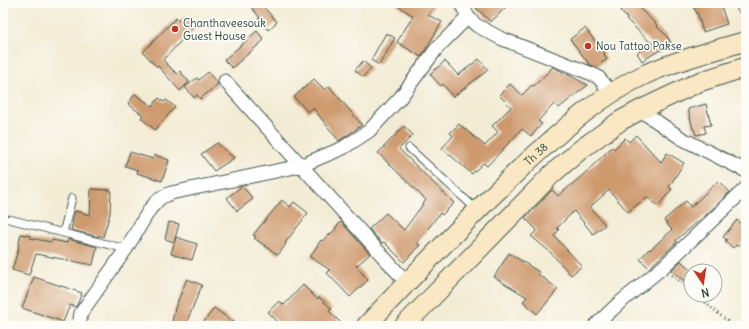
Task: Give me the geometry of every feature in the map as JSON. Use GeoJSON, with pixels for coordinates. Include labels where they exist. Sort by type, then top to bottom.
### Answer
{"type":"FeatureCollection","features":[{"type":"Feature","properties":{"kind":"street"},"geometry":{"type":"LineString","coordinates":[[461,3],[468,17],[476,25],[500,38],[592,74],[598,77],[612,93]]}},
{"type":"Feature","properties":{"kind":"street"},"geometry":{"type":"LineString","coordinates":[[741,3],[746,10]]}},
{"type":"Feature","properties":{"kind":"street"},"geometry":{"type":"LineString","coordinates":[[79,326],[81,313],[126,249],[150,209],[160,198],[171,193],[300,166],[343,148],[369,131],[400,98],[437,48],[468,17]]}},
{"type":"Feature","properties":{"kind":"street","name":"Th 38"},"geometry":{"type":"LineString","coordinates":[[366,326],[477,210],[562,130],[612,93],[645,74],[746,41]]}},
{"type":"Feature","properties":{"kind":"street"},"geometry":{"type":"LineString","coordinates":[[404,326],[552,174],[580,150],[620,121],[640,110],[699,82],[746,67]]}},
{"type":"Feature","properties":{"kind":"street"},"geometry":{"type":"LineString","coordinates":[[225,81],[407,283]]}},
{"type":"Feature","properties":{"kind":"street"},"geometry":{"type":"LineString","coordinates":[[640,110],[681,138],[746,171]]}},
{"type":"Feature","properties":{"kind":"street"},"geometry":{"type":"LineString","coordinates":[[562,130],[580,150]]}},
{"type":"Feature","properties":{"kind":"street"},"geometry":{"type":"LineString","coordinates":[[595,326],[617,304],[663,267],[746,188]]}},
{"type":"Feature","properties":{"kind":"lane"},"geometry":{"type":"LineString","coordinates":[[409,148],[477,210]]}},
{"type":"Feature","properties":{"kind":"lane"},"geometry":{"type":"LineString","coordinates":[[63,233],[72,198]]}},
{"type":"Feature","properties":{"kind":"lane"},"geometry":{"type":"LineString","coordinates":[[9,220],[126,249]]}},
{"type":"Feature","properties":{"kind":"path"},"geometry":{"type":"LineString","coordinates":[[663,267],[683,284]]}},
{"type":"Feature","properties":{"kind":"path"},"geometry":{"type":"LineString","coordinates":[[706,303],[733,326]]}},
{"type":"Feature","properties":{"kind":"building"},"geometry":{"type":"Polygon","coordinates":[[[248,3],[260,3],[277,22],[268,30],[258,20],[260,18],[248,3]]]}},
{"type":"Feature","properties":{"kind":"building"},"geometry":{"type":"Polygon","coordinates":[[[394,3],[436,3],[428,15],[442,22],[421,57],[397,42],[413,16],[394,3]]]}},
{"type":"Feature","properties":{"kind":"building"},"geometry":{"type":"Polygon","coordinates":[[[481,3],[510,3],[491,22],[476,8],[481,3]]]}},
{"type":"Feature","properties":{"kind":"building"},"geometry":{"type":"Polygon","coordinates":[[[628,3],[634,3],[657,25],[656,26],[666,35],[671,43],[661,51],[660,50],[642,61],[637,53],[652,44],[626,19],[627,18],[620,11],[628,3]]]}},
{"type":"Feature","properties":{"kind":"building"},"geometry":{"type":"Polygon","coordinates":[[[691,3],[720,3],[727,24],[703,32],[698,15],[691,3]]]}},
{"type":"Feature","properties":{"kind":"building"},"geometry":{"type":"Polygon","coordinates":[[[187,16],[196,25],[163,60],[177,74],[180,71],[189,82],[180,91],[158,66],[157,67],[143,52],[176,18],[179,21],[187,16]]]}},
{"type":"Feature","properties":{"kind":"building","name":"Nou Tattoo Pakse"},"geometry":{"type":"Polygon","coordinates":[[[585,28],[605,54],[604,55],[607,59],[596,67],[590,65],[570,39],[585,28]]]}},
{"type":"Feature","properties":{"kind":"building"},"geometry":{"type":"Polygon","coordinates":[[[257,31],[264,40],[232,68],[224,60],[257,31]]]}},
{"type":"Feature","properties":{"kind":"building"},"geometry":{"type":"Polygon","coordinates":[[[386,33],[395,38],[379,65],[371,60],[386,33]]]}},
{"type":"Feature","properties":{"kind":"building"},"geometry":{"type":"Polygon","coordinates":[[[479,59],[488,70],[453,97],[443,84],[441,86],[430,74],[445,61],[458,75],[479,59]]]}},
{"type":"Feature","properties":{"kind":"building"},"geometry":{"type":"Polygon","coordinates":[[[363,61],[371,68],[363,77],[355,70],[363,61]]]}},
{"type":"Feature","properties":{"kind":"building"},"geometry":{"type":"Polygon","coordinates":[[[553,67],[588,85],[559,108],[554,104],[538,121],[542,124],[531,136],[522,129],[487,166],[483,163],[472,174],[442,148],[453,136],[450,133],[459,124],[485,146],[498,132],[492,126],[511,107],[499,95],[510,84],[522,95],[532,85],[534,86],[553,67]]]}},
{"type":"Feature","properties":{"kind":"building"},"geometry":{"type":"Polygon","coordinates":[[[208,72],[218,84],[200,99],[197,95],[194,98],[185,87],[197,78],[199,80],[208,72]]]}},
{"type":"Feature","properties":{"kind":"building"},"geometry":{"type":"Polygon","coordinates":[[[314,79],[325,90],[329,86],[362,125],[339,141],[313,108],[308,112],[294,97],[314,79]]]}},
{"type":"Feature","properties":{"kind":"building"},"geometry":{"type":"Polygon","coordinates":[[[135,94],[152,106],[159,98],[164,102],[166,100],[175,107],[155,130],[141,118],[143,115],[128,104],[135,94]]]}},
{"type":"Feature","properties":{"kind":"building"},"geometry":{"type":"Polygon","coordinates":[[[706,104],[711,125],[704,126],[706,133],[696,135],[688,109],[706,104]]]}},
{"type":"Feature","properties":{"kind":"building"},"geometry":{"type":"Polygon","coordinates":[[[404,126],[413,135],[399,149],[454,203],[442,215],[440,213],[417,243],[420,245],[404,262],[384,242],[382,243],[369,229],[386,213],[404,230],[426,200],[378,153],[404,126]]]}},
{"type":"Feature","properties":{"kind":"building"},"geometry":{"type":"Polygon","coordinates":[[[636,135],[661,162],[667,153],[684,163],[669,187],[672,189],[658,206],[647,197],[628,212],[609,190],[590,207],[605,225],[593,234],[574,211],[557,228],[559,230],[554,236],[582,266],[571,275],[550,252],[531,236],[537,230],[525,218],[552,190],[558,196],[612,147],[614,149],[625,138],[629,142],[636,135]]]}},
{"type":"Feature","properties":{"kind":"building"},"geometry":{"type":"Polygon","coordinates":[[[217,143],[234,158],[214,171],[201,154],[217,143]]]}},
{"type":"Feature","properties":{"kind":"building"},"geometry":{"type":"Polygon","coordinates":[[[130,152],[153,159],[155,155],[169,160],[162,181],[137,173],[138,170],[125,166],[130,152]]]}},
{"type":"Feature","properties":{"kind":"building"},"geometry":{"type":"Polygon","coordinates":[[[718,181],[730,192],[706,215],[676,240],[677,242],[649,268],[640,259],[649,249],[650,250],[672,230],[664,220],[686,201],[691,207],[718,181]]]}},
{"type":"Feature","properties":{"kind":"building"},"geometry":{"type":"Polygon","coordinates":[[[242,186],[253,199],[237,211],[227,198],[242,186]]]}},
{"type":"Feature","properties":{"kind":"building"},"geometry":{"type":"Polygon","coordinates":[[[91,189],[111,190],[110,214],[103,237],[71,230],[75,211],[90,215],[91,189]]]}},
{"type":"Feature","properties":{"kind":"building"},"geometry":{"type":"Polygon","coordinates":[[[282,200],[290,207],[294,202],[308,213],[285,243],[286,244],[278,255],[254,238],[256,236],[253,235],[282,200]]]}},
{"type":"Feature","properties":{"kind":"building"},"geometry":{"type":"Polygon","coordinates":[[[737,220],[746,228],[746,238],[738,247],[736,245],[733,248],[725,241],[727,240],[723,237],[737,220]]]}},
{"type":"Feature","properties":{"kind":"building"},"geometry":{"type":"Polygon","coordinates":[[[169,222],[179,224],[174,242],[165,239],[169,222]]]}},
{"type":"Feature","properties":{"kind":"building"},"geometry":{"type":"Polygon","coordinates":[[[341,222],[370,254],[356,266],[368,280],[350,297],[327,273],[330,270],[310,257],[321,240],[322,241],[336,229],[335,228],[341,222]]]}},
{"type":"Feature","properties":{"kind":"building"},"geometry":{"type":"Polygon","coordinates":[[[21,234],[31,236],[30,238],[51,242],[52,240],[67,243],[68,239],[97,247],[93,265],[36,254],[29,275],[12,270],[19,247],[21,234]]]}},
{"type":"Feature","properties":{"kind":"building"},"geometry":{"type":"Polygon","coordinates":[[[176,237],[197,244],[192,260],[171,254],[176,237]]]}},
{"type":"Feature","properties":{"kind":"building"},"geometry":{"type":"Polygon","coordinates":[[[509,253],[539,272],[538,274],[558,289],[537,314],[523,301],[527,297],[494,277],[509,253]]]}},
{"type":"Feature","properties":{"kind":"building"},"geometry":{"type":"Polygon","coordinates":[[[681,261],[683,263],[683,280],[671,270],[681,261]]]}},
{"type":"Feature","properties":{"kind":"building"},"geometry":{"type":"Polygon","coordinates":[[[34,277],[82,293],[76,307],[70,305],[63,322],[22,308],[34,277]]]}},
{"type":"Feature","properties":{"kind":"building"},"geometry":{"type":"Polygon","coordinates":[[[187,279],[202,285],[185,326],[171,326],[175,308],[187,279]]]}},
{"type":"Feature","properties":{"kind":"building"},"geometry":{"type":"Polygon","coordinates":[[[303,285],[317,299],[319,297],[332,309],[329,311],[344,326],[282,326],[268,312],[279,301],[284,305],[303,285]]]}},
{"type":"Feature","properties":{"kind":"building"},"geometry":{"type":"Polygon","coordinates":[[[214,308],[239,326],[201,326],[214,308]]]}},
{"type":"Feature","properties":{"kind":"place","name":"Chanthaveesouk Guest House"},"geometry":{"type":"Point","coordinates":[175,29]}},
{"type":"Feature","properties":{"kind":"place","name":"Nou Tattoo Pakse"},"geometry":{"type":"Point","coordinates":[588,46]}}]}
